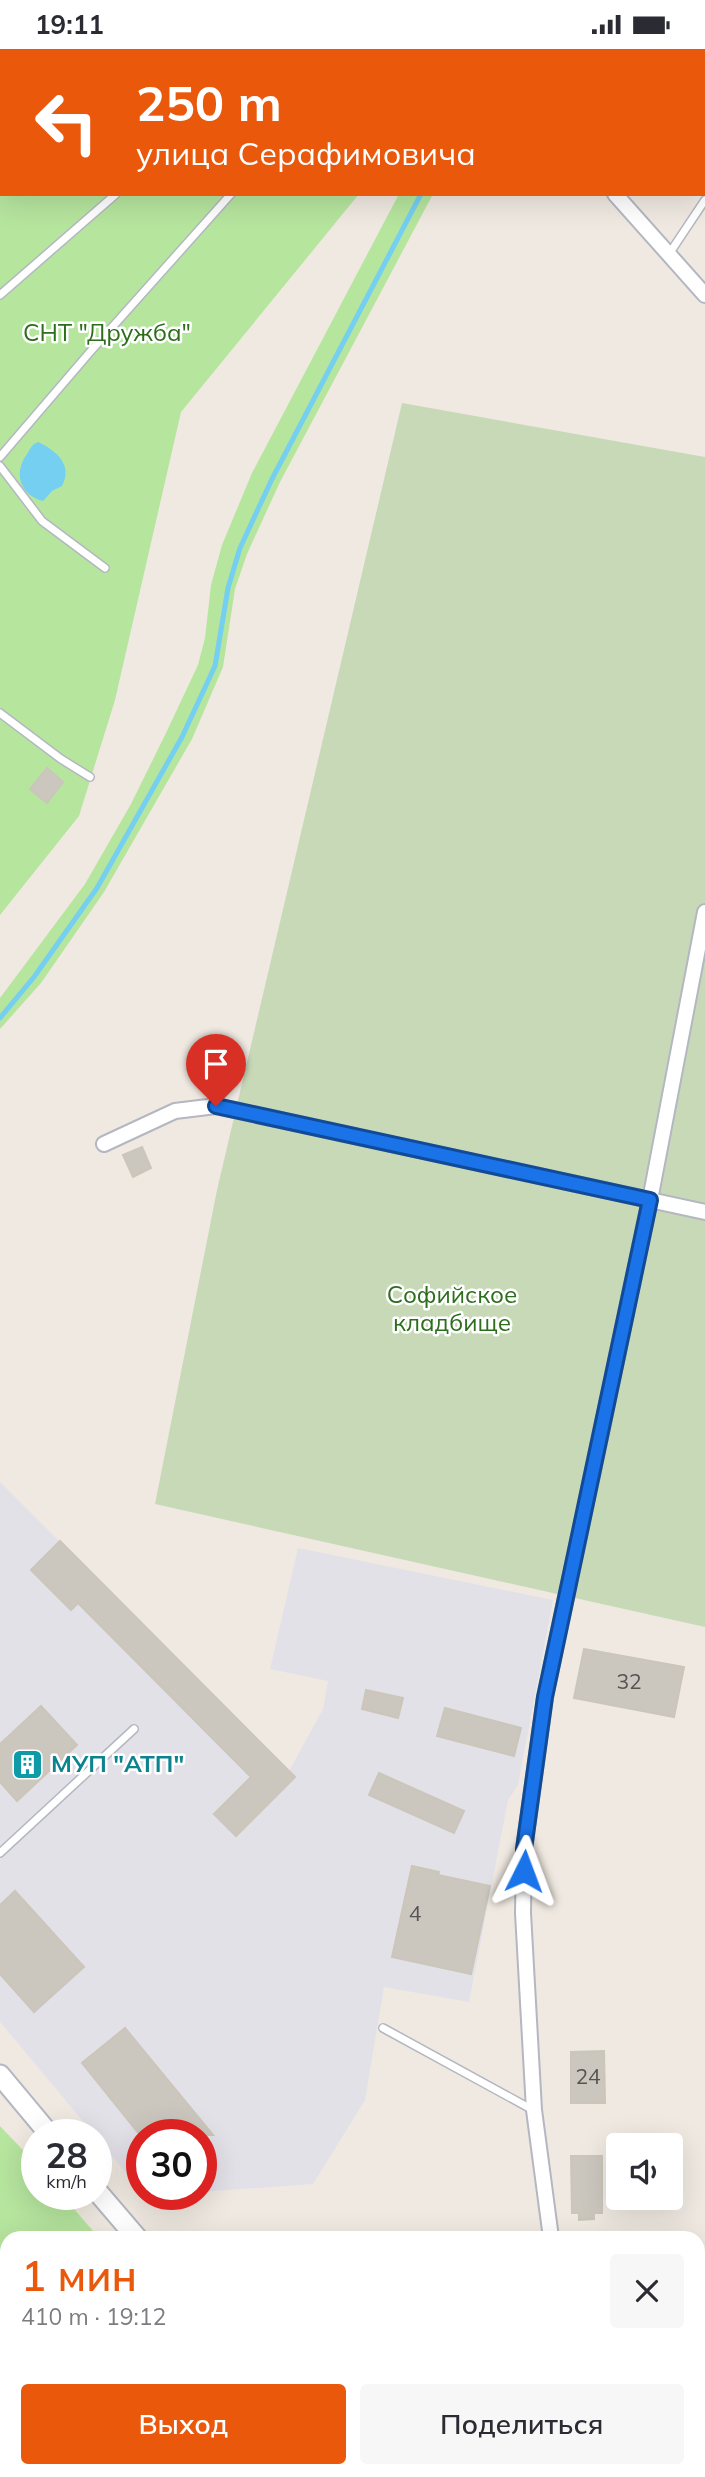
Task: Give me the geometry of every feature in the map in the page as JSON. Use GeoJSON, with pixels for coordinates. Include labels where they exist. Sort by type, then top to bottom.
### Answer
{"type":"FeatureCollection","features":[{"type":"Feature","properties":{"kind":"main road"},"geometry":{"type":"LineString","coordinates":[[0,2075],[37,2119]]}},
{"type":"Feature","properties":{"kind":"main road"},"geometry":{"type":"LineString","coordinates":[[112,2209],[131,2231]]}},
{"type":"Feature","properties":{"kind":"street"},"geometry":{"type":"LineString","coordinates":[[617,196],[705,295]]}},
{"type":"Feature","properties":{"kind":"street"},"geometry":{"type":"LineString","coordinates":[[550,2231],[534,2110],[523,1913],[524,1849],[545,1697],[650,1200],[705,912]]}},
{"type":"Feature","properties":{"kind":"street"},"geometry":{"type":"LineString","coordinates":[[104,1144],[175,1111],[216,1106],[705,1212]]}},
{"type":"Feature","properties":{"kind":"lane"},"geometry":{"type":"LineString","coordinates":[[0,295],[114,196]]}},
{"type":"Feature","properties":{"kind":"lane"},"geometry":{"type":"LineString","coordinates":[[0,457],[229,196]]}},
{"type":"Feature","properties":{"kind":"lane"},"geometry":{"type":"LineString","coordinates":[[669,254],[705,200]]}},
{"type":"Feature","properties":{"kind":"lane"},"geometry":{"type":"LineString","coordinates":[[0,466],[42,520],[104,568]]}},
{"type":"Feature","properties":{"kind":"lane"},"geometry":{"type":"LineString","coordinates":[[0,713],[61,759],[90,777]]}},
{"type":"Feature","properties":{"kind":"lane"},"geometry":{"type":"LineString","coordinates":[[0,1853],[134,1729]]}},
{"type":"Feature","properties":{"kind":"lane"},"geometry":{"type":"LineString","coordinates":[[383,2028],[534,2110]]}},
{"type":"Feature","properties":{"kind":"shaded area"},"geometry":{"type":"Polygon","coordinates":[[[0,1482],[289,1771],[323,1709],[328,1681],[270,1669],[298,1548],[553,1600],[518,1785],[508,1800],[469,2002],[384,1987],[365,2100],[313,2184],[217,2191],[217,2119],[126,2119],[126,2173],[112,2156],[112,2119],[81,2119],[0,2022],[0,1482]]]}},
{"type":"Feature","properties":{"kind":"green space","name":"СНТ \"Дружба\""},"geometry":{"type":"Polygon","coordinates":[[[0,196],[357,196],[181,412],[115,700],[79,816],[0,915],[0,196]]]}},
{"type":"Feature","properties":{"kind":"green space"},"geometry":{"type":"Polygon","coordinates":[[[398,196],[432,196],[280,482],[247,554],[235,589],[223,667],[192,739],[104,892],[41,983],[0,1029],[0,998],[85,884],[131,804],[198,665],[205,638],[211,585],[222,545],[252,473],[398,196]]]}},
{"type":"Feature","properties":{"kind":"green space","name":"Софийское кладбище"},"geometry":{"type":"Polygon","coordinates":[[[402,403],[705,457],[705,1627],[155,1504],[217,1190],[402,403]]]}},
{"type":"Feature","properties":{"kind":"green space"},"geometry":{"type":"Polygon","coordinates":[[[0,2126],[21,2148],[21,2210],[75,2210],[93,2231],[0,2231],[0,2126]]]}},
{"type":"Feature","properties":{"kind":"water"},"geometry":{"type":"Polygon","coordinates":[[[38,442],[57,454],[66,472],[62,486],[52,491],[43,501],[24,489],[20,476],[23,461],[31,447],[38,442]]]}},
{"type":"Feature","properties":{"kind":"building"},"geometry":{"type":"Polygon","coordinates":[[[47,768],[63,782],[47,803],[30,789],[47,768]]]}},
{"type":"Feature","properties":{"kind":"building"},"geometry":{"type":"Polygon","coordinates":[[[142,1147],[151,1168],[133,1177],[123,1155],[142,1147]]]}},
{"type":"Feature","properties":{"kind":"building"},"geometry":{"type":"Polygon","coordinates":[[[60,1541],[295,1777],[236,1836],[214,1814],[251,1777],[78,1603],[71,1610],[31,1570],[60,1541]]]}},
{"type":"Feature","properties":{"kind":"building"},"geometry":{"type":"Polygon","coordinates":[[[584,1649],[684,1667],[674,1717],[574,1698],[584,1649]]]}},
{"type":"Feature","properties":{"kind":"building"},"geometry":{"type":"Polygon","coordinates":[[[366,1690],[403,1698],[398,1718],[362,1709],[366,1690]]]}},
{"type":"Feature","properties":{"kind":"building","name":"МУП \"АТП\""},"geometry":{"type":"Polygon","coordinates":[[[41,1706],[77,1745],[17,1801],[0,1782],[0,1744],[41,1706]]]}},
{"type":"Feature","properties":{"kind":"building"},"geometry":{"type":"Polygon","coordinates":[[[445,1708],[521,1728],[514,1756],[437,1736],[445,1708]]]}},
{"type":"Feature","properties":{"kind":"building"},"geometry":{"type":"Polygon","coordinates":[[[379,1773],[464,1811],[454,1833],[369,1795],[379,1773]]]}},
{"type":"Feature","properties":{"kind":"building"},"geometry":{"type":"Polygon","coordinates":[[[412,1866],[439,1872],[438,1875],[490,1886],[471,1974],[392,1957],[412,1866]]]}},
{"type":"Feature","properties":{"kind":"building"},"geometry":{"type":"Polygon","coordinates":[[[15,1891],[84,1967],[34,2012],[0,1974],[0,1905],[15,1891]]]}},
{"type":"Feature","properties":{"kind":"building"},"geometry":{"type":"Polygon","coordinates":[[[125,2028],[200,2119],[127,2119],[82,2063],[125,2028]]]}},
{"type":"Feature","properties":{"kind":"building"},"geometry":{"type":"Polygon","coordinates":[[[604,2051],[605,2103],[571,2103],[571,2052],[604,2051]]]}},
{"type":"Feature","properties":{"kind":"building"},"geometry":{"type":"Polygon","coordinates":[[[571,2156],[602,2156],[602,2213],[594,2213],[594,2219],[579,2220],[579,2213],[572,2213],[571,2156]]]}},
{"type":"Feature","properties":{"kind":"waterway"},"geometry":{"type":"LineString","coordinates":[[0,1018],[34,977],[97,888],[182,737],[215,666],[228,588],[240,548],[272,479],[420,196]]}},
{"type":"Feature","properties":{"kind":"place","name":"МУП \"АТП\""},"geometry":{"type":"Point","coordinates":[28,1764]}},
{"type":"Feature","properties":{"kind":"route"},"geometry":{"type":"LineString","coordinates":[[216,1106],[650,1200],[545,1697],[524,1849],[524,1871]]}}]}
